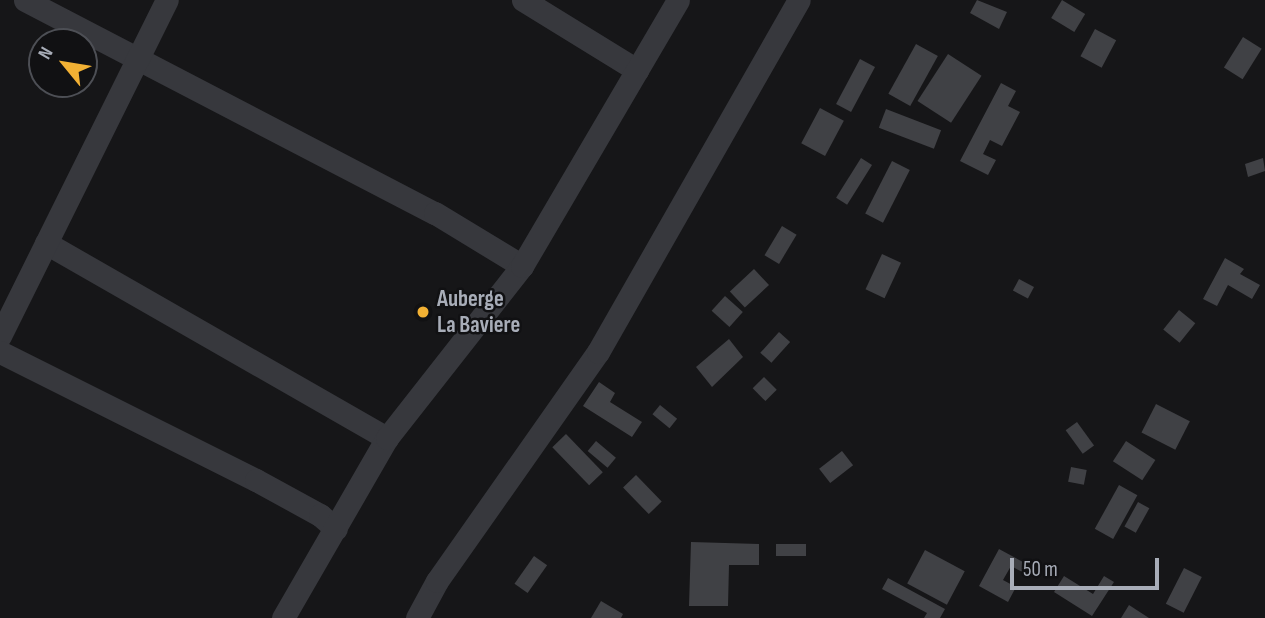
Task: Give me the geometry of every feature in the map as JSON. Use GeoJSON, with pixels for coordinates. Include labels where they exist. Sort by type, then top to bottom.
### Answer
{"type":"FeatureCollection","features":[{"type":"Feature","properties":{"kind":"street"},"geometry":{"type":"LineString","coordinates":[[25,0],[435,214],[522,267]]}},
{"type":"Feature","properties":{"kind":"street"},"geometry":{"type":"LineString","coordinates":[[0,336],[135,58],[167,0]]}},
{"type":"Feature","properties":{"kind":"street"},"geometry":{"type":"LineString","coordinates":[[523,0],[637,70]]}},
{"type":"Feature","properties":{"kind":"street"},"geometry":{"type":"LineString","coordinates":[[284,618],[387,438],[522,267],[678,0]]}},
{"type":"Feature","properties":{"kind":"street"},"geometry":{"type":"LineString","coordinates":[[417,618],[437,581],[598,352],[799,0]]}},
{"type":"Feature","properties":{"kind":"street"},"geometry":{"type":"LineString","coordinates":[[46,243],[387,438]]}},
{"type":"Feature","properties":{"kind":"street"},"geometry":{"type":"LineString","coordinates":[[0,352],[256,480],[320,515],[336,529]]}},
{"type":"Feature","properties":{"kind":"building"},"geometry":{"type":"Polygon","coordinates":[[[977,0],[1007,12],[999,29],[970,13],[977,0]]]}},
{"type":"Feature","properties":{"kind":"building"},"geometry":{"type":"Polygon","coordinates":[[[1062,0],[1085,14],[1074,32],[1051,18],[1062,0]]]}},
{"type":"Feature","properties":{"kind":"building"},"geometry":{"type":"Polygon","coordinates":[[[1095,29],[1116,40],[1102,68],[1080,56],[1095,29]]]}},
{"type":"Feature","properties":{"kind":"building"},"geometry":{"type":"Polygon","coordinates":[[[1243,37],[1262,49],[1243,79],[1224,68],[1243,37]]]}},
{"type":"Feature","properties":{"kind":"building"},"geometry":{"type":"Polygon","coordinates":[[[916,44],[938,56],[910,106],[888,94],[916,44]]]}},
{"type":"Feature","properties":{"kind":"building"},"geometry":{"type":"Polygon","coordinates":[[[948,54],[982,76],[951,123],[918,101],[948,54]]]}},
{"type":"Feature","properties":{"kind":"building"},"geometry":{"type":"Polygon","coordinates":[[[860,59],[875,67],[851,112],[836,104],[860,59]]]}},
{"type":"Feature","properties":{"kind":"building"},"geometry":{"type":"Polygon","coordinates":[[[1001,83],[1016,91],[1008,106],[1020,112],[1002,146],[990,140],[983,154],[996,160],[988,175],[960,161],[1001,83]]]}},
{"type":"Feature","properties":{"kind":"building"},"geometry":{"type":"Polygon","coordinates":[[[820,108],[844,121],[825,156],[801,143],[820,108]]]}},
{"type":"Feature","properties":{"kind":"building"},"geometry":{"type":"Polygon","coordinates":[[[886,109],[941,130],[934,149],[879,128],[886,109]]]}},
{"type":"Feature","properties":{"kind":"building"},"geometry":{"type":"Polygon","coordinates":[[[861,158],[872,165],[847,205],[836,198],[861,158]]]}},
{"type":"Feature","properties":{"kind":"building"},"geometry":{"type":"Polygon","coordinates":[[[1263,158],[1265,171],[1248,177],[1245,164],[1263,158]]]}},
{"type":"Feature","properties":{"kind":"building"},"geometry":{"type":"Polygon","coordinates":[[[892,161],[910,170],[883,223],[865,214],[892,161]]]}},
{"type":"Feature","properties":{"kind":"building"},"geometry":{"type":"Polygon","coordinates":[[[782,226],[797,235],[779,264],[764,255],[782,226]]]}},
{"type":"Feature","properties":{"kind":"building"},"geometry":{"type":"Polygon","coordinates":[[[882,254],[901,263],[885,298],[866,289],[882,254]]]}},
{"type":"Feature","properties":{"kind":"building"},"geometry":{"type":"Polygon","coordinates":[[[1225,258],[1244,269],[1240,274],[1260,285],[1252,299],[1228,285],[1217,306],[1203,299],[1225,258]]]}},
{"type":"Feature","properties":{"kind":"building"},"geometry":{"type":"Polygon","coordinates":[[[754,269],[769,285],[745,308],[730,292],[754,269]]]}},
{"type":"Feature","properties":{"kind":"building"},"geometry":{"type":"Polygon","coordinates":[[[1019,279],[1034,287],[1028,298],[1013,290],[1019,279]]]}},
{"type":"Feature","properties":{"kind":"building"},"geometry":{"type":"Polygon","coordinates":[[[725,296],[743,312],[729,327],[712,311],[725,296]]]}},
{"type":"Feature","properties":{"kind":"building"},"geometry":{"type":"Polygon","coordinates":[[[1179,310],[1195,323],[1180,343],[1163,329],[1179,310]]]}},
{"type":"Feature","properties":{"kind":"building"},"geometry":{"type":"Polygon","coordinates":[[[779,332],[790,342],[771,363],[760,353],[779,332]]]}},
{"type":"Feature","properties":{"kind":"building"},"geometry":{"type":"Polygon","coordinates":[[[729,339],[743,357],[712,387],[696,367],[729,339]]]}},
{"type":"Feature","properties":{"kind":"building"},"geometry":{"type":"Polygon","coordinates":[[[764,377],[777,390],[765,401],[753,388],[764,377]]]}},
{"type":"Feature","properties":{"kind":"building"},"geometry":{"type":"Polygon","coordinates":[[[599,382],[615,393],[610,402],[642,422],[632,437],[583,406],[599,382]]]}},
{"type":"Feature","properties":{"kind":"building"},"geometry":{"type":"Polygon","coordinates":[[[1156,404],[1190,421],[1175,450],[1141,433],[1156,404]]]}},
{"type":"Feature","properties":{"kind":"building"},"geometry":{"type":"Polygon","coordinates":[[[660,405],[677,419],[670,428],[652,414],[660,405]]]}},
{"type":"Feature","properties":{"kind":"building"},"geometry":{"type":"Polygon","coordinates":[[[1077,422],[1094,445],[1083,454],[1066,430],[1077,422]]]}},
{"type":"Feature","properties":{"kind":"building"},"geometry":{"type":"Polygon","coordinates":[[[566,434],[603,472],[589,485],[552,447],[566,434]]]}},
{"type":"Feature","properties":{"kind":"building"},"geometry":{"type":"Polygon","coordinates":[[[596,441],[616,458],[608,468],[588,451],[596,441]]]}},
{"type":"Feature","properties":{"kind":"building"},"geometry":{"type":"Polygon","coordinates":[[[1126,441],[1155,460],[1142,480],[1113,461],[1126,441]]]}},
{"type":"Feature","properties":{"kind":"building"},"geometry":{"type":"Polygon","coordinates":[[[842,451],[853,465],[830,483],[819,469],[842,451]]]}},
{"type":"Feature","properties":{"kind":"building"},"geometry":{"type":"Polygon","coordinates":[[[1071,467],[1087,470],[1084,485],[1068,482],[1071,467]]]}},
{"type":"Feature","properties":{"kind":"building"},"geometry":{"type":"Polygon","coordinates":[[[636,475],[662,502],[649,514],[623,488],[636,475]]]}},
{"type":"Feature","properties":{"kind":"building"},"geometry":{"type":"Polygon","coordinates":[[[1119,485],[1137,495],[1113,539],[1095,529],[1119,485]]]}},
{"type":"Feature","properties":{"kind":"building"},"geometry":{"type":"Polygon","coordinates":[[[1138,502],[1149,508],[1136,533],[1124,526],[1138,502]]]}},
{"type":"Feature","properties":{"kind":"building"},"geometry":{"type":"Polygon","coordinates":[[[691,542],[759,544],[759,565],[729,565],[728,606],[689,606],[691,542]]]}},
{"type":"Feature","properties":{"kind":"building"},"geometry":{"type":"Polygon","coordinates":[[[776,544],[806,544],[806,556],[776,556],[776,544]]]}},
{"type":"Feature","properties":{"kind":"building"},"geometry":{"type":"Polygon","coordinates":[[[999,549],[1032,567],[1028,575],[1011,566],[1003,580],[1016,587],[1008,602],[979,586],[999,549]]]}},
{"type":"Feature","properties":{"kind":"building"},"geometry":{"type":"Polygon","coordinates":[[[925,550],[965,571],[947,605],[907,584],[925,550]]]}},
{"type":"Feature","properties":{"kind":"building"},"geometry":{"type":"Polygon","coordinates":[[[534,556],[547,565],[528,593],[514,584],[534,556]]]}},
{"type":"Feature","properties":{"kind":"building"},"geometry":{"type":"Polygon","coordinates":[[[1184,568],[1202,577],[1184,613],[1166,604],[1184,568]]]}},
{"type":"Feature","properties":{"kind":"building"},"geometry":{"type":"Polygon","coordinates":[[[1064,576],[1093,594],[1104,576],[1114,582],[1092,616],[1054,592],[1064,576]]]}},
{"type":"Feature","properties":{"kind":"building"},"geometry":{"type":"Polygon","coordinates":[[[888,578],[945,609],[940,618],[924,618],[927,613],[882,589],[888,578]]]}},
{"type":"Feature","properties":{"kind":"building"},"geometry":{"type":"Polygon","coordinates":[[[601,601],[623,614],[621,618],[591,618],[601,601]]]}},
{"type":"Feature","properties":{"kind":"building"},"geometry":{"type":"Polygon","coordinates":[[[1129,605],[1149,618],[1121,618],[1129,605]]]}},
{"type":"Feature","properties":{"kind":"place","name":"Auberge La Baviere"},"geometry":{"type":"Point","coordinates":[423,312]}}]}
